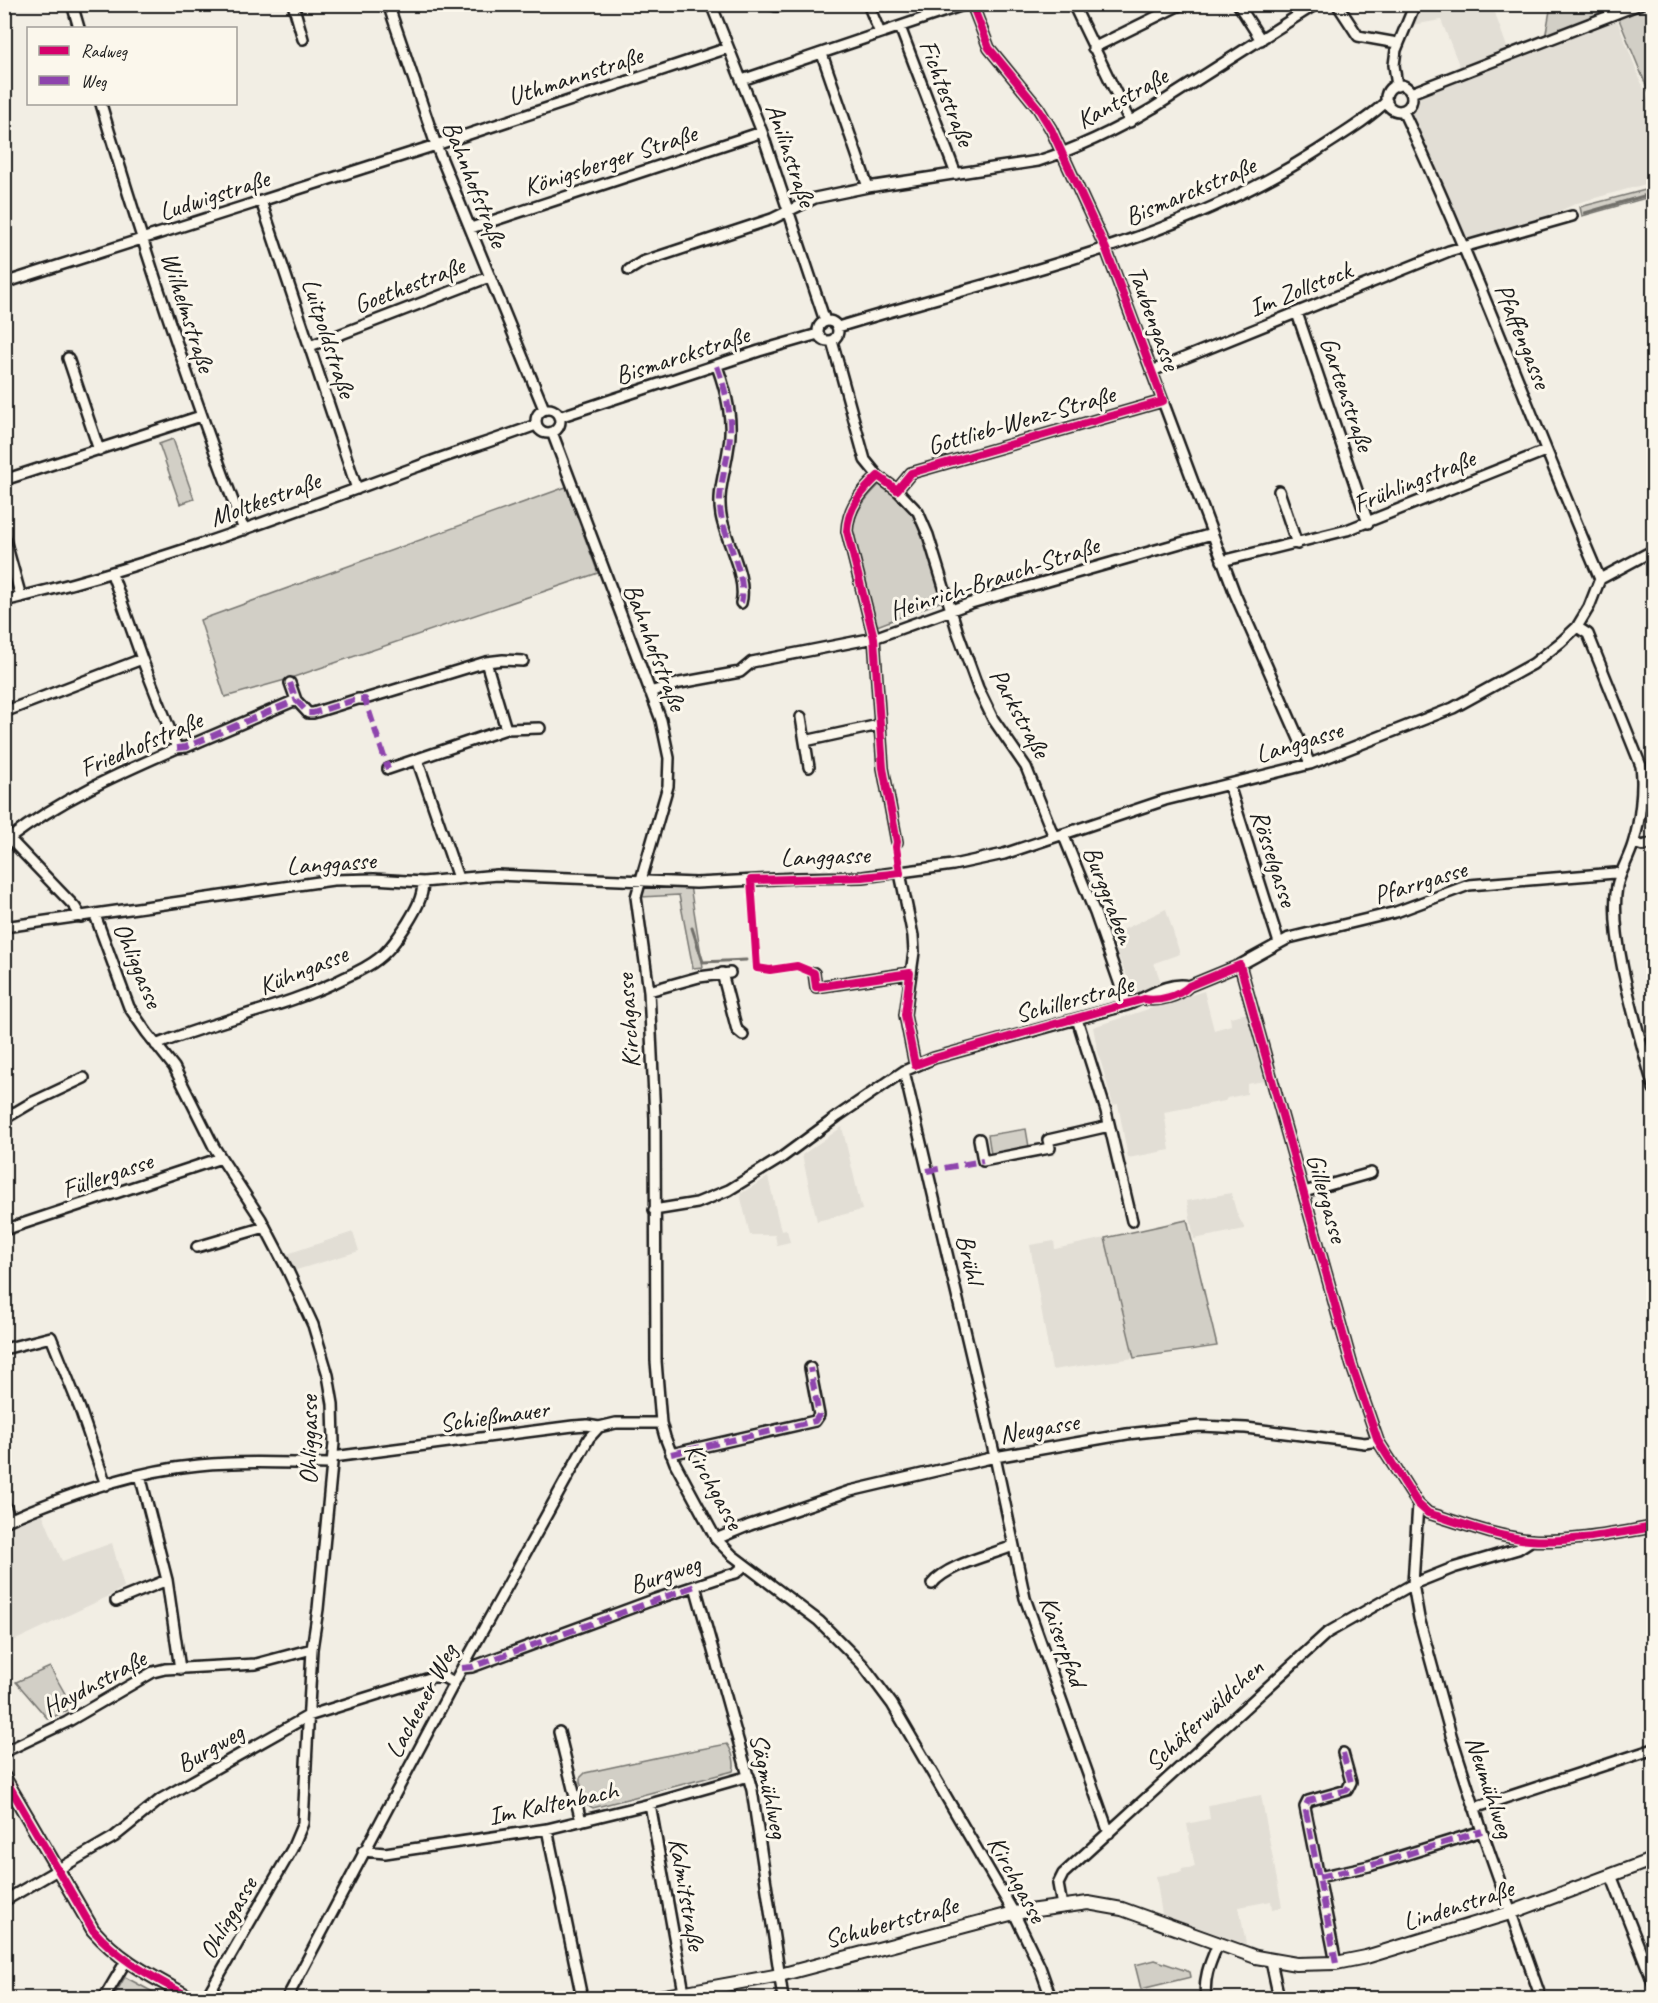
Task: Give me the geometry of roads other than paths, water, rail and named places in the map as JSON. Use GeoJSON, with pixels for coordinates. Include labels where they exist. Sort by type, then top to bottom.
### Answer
{"type":"FeatureCollection","features":[{"type":"Feature","properties":{"kind":"main road"},"geometry":{"type":"LineString","coordinates":[[4,1777],[57,1872],[93,1930],[126,1962],[191,1998]]}},
{"type":"Feature","properties":{"kind":"main road","name":"Lindenstraße"},"geometry":{"type":"LineString","coordinates":[[1014,1913],[1088,1903],[1110,1906],[1271,1960],[1310,1965],[1336,1963],[1407,1945],[1510,1913],[1653,1859]]}},
{"type":"Feature","properties":{"kind":"main road","name":"Schubertstraße"},"geometry":{"type":"LineString","coordinates":[[653,1998],[780,1975],[1014,1913]]}},
{"type":"Feature","properties":{"kind":"street"},"geometry":{"type":"LineString","coordinates":[[72,4],[79,27]]}},
{"type":"Feature","properties":{"kind":"street"},"geometry":{"type":"LineString","coordinates":[[294,4],[303,39]]}},
{"type":"Feature","properties":{"kind":"street","name":"Bahnhofstraße"},"geometry":{"type":"LineString","coordinates":[[388,4],[436,145],[544,409]]}},
{"type":"Feature","properties":{"kind":"street","name":"Anilinstraße"},"geometry":{"type":"LineString","coordinates":[[711,4],[762,132],[825,321]]}},
{"type":"Feature","properties":{"kind":"street"},"geometry":{"type":"LineString","coordinates":[[769,4],[792,4]]}},
{"type":"Feature","properties":{"kind":"street"},"geometry":{"type":"LineString","coordinates":[[868,4],[880,33]]}},
{"type":"Feature","properties":{"kind":"street"},"geometry":{"type":"LineString","coordinates":[[742,80],[966,4]]}},
{"type":"Feature","properties":{"kind":"street","name":"Taubengasse"},"geometry":{"type":"LineString","coordinates":[[972,4],[989,48],[1038,108],[1062,153],[1106,249],[1222,561],[1310,764]]}},
{"type":"Feature","properties":{"kind":"street"},"geometry":{"type":"LineString","coordinates":[[1073,4],[1130,122]]}},
{"type":"Feature","properties":{"kind":"street"},"geometry":{"type":"LineString","coordinates":[[1093,48],[1182,4]]}},
{"type":"Feature","properties":{"kind":"street"},"geometry":{"type":"LineString","coordinates":[[1238,4],[1261,40]]}},
{"type":"Feature","properties":{"kind":"street","name":"Kantstraße"},"geometry":{"type":"LineString","coordinates":[[629,270],[642,262],[772,219],[815,198],[868,187],[1038,161],[1062,153],[1130,122],[1316,4]]}},
{"type":"Feature","properties":{"kind":"street"},"geometry":{"type":"LineString","coordinates":[[1337,4],[1358,36],[1397,43]]}},
{"type":"Feature","properties":{"kind":"street"},"geometry":{"type":"LineString","coordinates":[[1397,86],[1394,58],[1397,43],[1415,4]]}},
{"type":"Feature","properties":{"kind":"street"},"geometry":{"type":"LineString","coordinates":[[1411,93],[1640,4]]}},
{"type":"Feature","properties":{"kind":"street","name":"Fichtestraße"},"geometry":{"type":"LineString","coordinates":[[900,27],[956,174]]}},
{"type":"Feature","properties":{"kind":"street","name":"Uthmannstraße"},"geometry":{"type":"LineString","coordinates":[[436,145],[728,48]]}},
{"type":"Feature","properties":{"kind":"street"},"geometry":{"type":"LineString","coordinates":[[822,54],[868,187]]}},
{"type":"Feature","properties":{"kind":"street"},"geometry":{"type":"LineString","coordinates":[[1397,86],[1405,87],[1411,93],[1412,102],[1403,111],[1390,105],[1389,91],[1397,86]]}},
{"type":"Feature","properties":{"kind":"street","name":"Wilhelmstraße"},"geometry":{"type":"LineString","coordinates":[[101,105],[142,240],[201,416],[244,530]]}},
{"type":"Feature","properties":{"kind":"street","name":"Bismarckstraße"},"geometry":{"type":"LineString","coordinates":[[838,327],[1106,249],[1237,197],[1278,175],[1390,105]]}},
{"type":"Feature","properties":{"kind":"street","name":"Pfaffengasse"},"geometry":{"type":"LineString","coordinates":[[1403,111],[1464,246],[1545,451],[1600,579]]}},
{"type":"Feature","properties":{"kind":"street","name":"Königsberger Straße"},"geometry":{"type":"LineString","coordinates":[[471,228],[762,132]]}},
{"type":"Feature","properties":{"kind":"street","name":"Ludwigstraße"},"geometry":{"type":"LineString","coordinates":[[4,283],[436,145]]}},
{"type":"Feature","properties":{"kind":"street","name":"Luitpoldstraße"},"geometry":{"type":"LineString","coordinates":[[261,201],[357,489]]}},
{"type":"Feature","properties":{"kind":"street","name":"Im Zollstock"},"geometry":{"type":"LineString","coordinates":[[1152,371],[1435,256],[1572,216]]}},
{"type":"Feature","properties":{"kind":"street","name":"Goethestraße"},"geometry":{"type":"LineString","coordinates":[[310,346],[489,277]]}},
{"type":"Feature","properties":{"kind":"street","name":"Gartenstraße"},"geometry":{"type":"LineString","coordinates":[[1297,313],[1368,523]]}},
{"type":"Feature","properties":{"kind":"street"},"geometry":{"type":"LineString","coordinates":[[825,321],[831,321],[838,327],[837,337],[832,341],[825,341],[818,334],[820,325],[825,321]]}},
{"type":"Feature","properties":{"kind":"street","name":"Bismarckstraße"},"geometry":{"type":"LineString","coordinates":[[559,417],[818,334]]}},
{"type":"Feature","properties":{"kind":"street"},"geometry":{"type":"LineString","coordinates":[[832,341],[865,460],[878,476],[854,503],[848,517],[847,531],[874,638],[883,768],[897,842]]}},
{"type":"Feature","properties":{"kind":"street"},"geometry":{"type":"LineString","coordinates":[[68,358],[99,450]]}},
{"type":"Feature","properties":{"kind":"street"},"geometry":{"type":"LineString","coordinates":[[717,366],[728,400],[730,423],[729,450],[719,503],[742,590],[741,603]]}},
{"type":"Feature","properties":{"kind":"street","name":"Gottlieb-Wenz-Straße"},"geometry":{"type":"LineString","coordinates":[[897,490],[912,473],[1163,401]]}},
{"type":"Feature","properties":{"kind":"street"},"geometry":{"type":"LineString","coordinates":[[544,409],[555,411],[559,417],[558,428],[552,432],[545,432],[536,425],[538,414],[544,409]]}},
{"type":"Feature","properties":{"kind":"street"},"geometry":{"type":"LineString","coordinates":[[4,480],[201,416]]}},
{"type":"Feature","properties":{"kind":"street","name":"Moltkestraße"},"geometry":{"type":"LineString","coordinates":[[4,601],[112,574],[244,530],[536,425]]}},
{"type":"Feature","properties":{"kind":"street","name":"Bahnhofstraße"},"geometry":{"type":"LineString","coordinates":[[552,432],[665,732],[669,758],[665,797],[639,881]]}},
{"type":"Feature","properties":{"kind":"street","name":"Frühlingstraße"},"geometry":{"type":"LineString","coordinates":[[1222,561],[1297,544],[1368,523],[1545,451]]}},
{"type":"Feature","properties":{"kind":"street","name":"Parkstraße"},"geometry":{"type":"LineString","coordinates":[[878,476],[897,490],[918,512],[928,534],[958,633],[978,688],[993,718],[1026,767],[1058,836]]}},
{"type":"Feature","properties":{"kind":"street"},"geometry":{"type":"LineString","coordinates":[[1279,491],[1297,544]]}},
{"type":"Feature","properties":{"kind":"street","name":"Heinrich-Brauch-Straße"},"geometry":{"type":"LineString","coordinates":[[650,692],[680,683],[740,672],[752,662],[874,638],[951,609],[1212,534]]}},
{"type":"Feature","properties":{"kind":"street"},"geometry":{"type":"LineString","coordinates":[[4,536],[21,597]]}},
{"type":"Feature","properties":{"kind":"street"},"geometry":{"type":"LineString","coordinates":[[1600,579],[1653,550]]}},
{"type":"Feature","properties":{"kind":"street"},"geometry":{"type":"LineString","coordinates":[[112,574],[141,659],[177,748]]}},
{"type":"Feature","properties":{"kind":"street","name":"Langgasse"},"geometry":{"type":"LineString","coordinates":[[4,927],[333,880],[374,879],[423,882],[505,874],[696,883],[797,878],[863,878],[953,865],[1004,854],[1165,800],[1310,764],[1453,708],[1533,664],[1577,627],[1589,607],[1600,579]]}},
{"type":"Feature","properties":{"kind":"street"},"geometry":{"type":"LineString","coordinates":[[1577,627],[1588,634],[1641,766],[1642,785],[1637,833],[1617,887],[1616,916],[1621,958],[1653,1089]]}},
{"type":"Feature","properties":{"kind":"street"},"geometry":{"type":"LineString","coordinates":[[4,712],[141,659]]}},
{"type":"Feature","properties":{"kind":"street"},"geometry":{"type":"LineString","coordinates":[[290,683],[296,700],[308,713],[313,713],[486,662],[523,661]]}},
{"type":"Feature","properties":{"kind":"street"},"geometry":{"type":"LineString","coordinates":[[486,662],[506,729]]}},
{"type":"Feature","properties":{"kind":"street","name":"Friedhofstraße"},"geometry":{"type":"LineString","coordinates":[[7,836],[85,790],[177,748],[186,747],[296,700]]}},
{"type":"Feature","properties":{"kind":"street"},"geometry":{"type":"LineString","coordinates":[[801,717],[809,767]]}},
{"type":"Feature","properties":{"kind":"street"},"geometry":{"type":"LineString","coordinates":[[805,741],[879,725]]}},
{"type":"Feature","properties":{"kind":"street"},"geometry":{"type":"LineString","coordinates":[[388,769],[506,729],[540,728]]}},
{"type":"Feature","properties":{"kind":"street"},"geometry":{"type":"LineString","coordinates":[[417,759],[458,878]]}},
{"type":"Feature","properties":{"kind":"street","name":"Rösselgasse"},"geometry":{"type":"LineString","coordinates":[[1229,785],[1279,943]]}},
{"type":"Feature","properties":{"kind":"street"},"geometry":{"type":"LineString","coordinates":[[7,836],[75,907],[81,917]]}},
{"type":"Feature","properties":{"kind":"street","name":"Burggraben"},"geometry":{"type":"LineString","coordinates":[[1058,836],[1095,913],[1127,1005]]}},
{"type":"Feature","properties":{"kind":"street"},"geometry":{"type":"LineString","coordinates":[[1634,843],[1643,846],[1653,842]]}},
{"type":"Feature","properties":{"kind":"street"},"geometry":{"type":"LineString","coordinates":[[900,873],[913,936],[914,952],[905,1015],[915,1065]]}},
{"type":"Feature","properties":{"kind":"street","name":"Pfarrgasse"},"geometry":{"type":"LineString","coordinates":[[1240,965],[1289,938],[1396,912],[1469,885],[1615,873],[1620,876]]}},
{"type":"Feature","properties":{"kind":"street","name":"Kirchgasse"},"geometry":{"type":"LineString","coordinates":[[639,881],[636,897],[649,991],[655,1119],[656,1361],[662,1423],[671,1454],[716,1539],[745,1565],[819,1621],[852,1653],[882,1688],[1014,1913],[1036,1958],[1051,1998]]}},
{"type":"Feature","properties":{"kind":"street","name":"Kühngasse"},"geometry":{"type":"LineString","coordinates":[[156,1045],[188,1032],[301,998],[376,961],[390,948],[409,920],[421,897],[423,882]]}},
{"type":"Feature","properties":{"kind":"street","name":"Ohliggasse"},"geometry":{"type":"LineString","coordinates":[[95,915],[126,1001],[136,1018],[174,1066],[221,1158],[265,1227],[308,1313],[319,1341],[333,1404],[332,1461],[312,1649],[305,1815],[300,1832],[206,1998]]}},
{"type":"Feature","properties":{"kind":"street","name":"Schillerstraße"},"geometry":{"type":"LineString","coordinates":[[654,1210],[697,1203],[729,1190],[781,1158],[826,1123],[915,1065],[1127,1005],[1144,999],[1150,994],[1181,984],[1189,986],[1240,965]]}},
{"type":"Feature","properties":{"kind":"street","name":"Gillergasse"},"geometry":{"type":"LineString","coordinates":[[1240,965],[1352,1366],[1371,1426],[1418,1504]]}},
{"type":"Feature","properties":{"kind":"street"},"geometry":{"type":"LineString","coordinates":[[649,991],[726,973],[737,1030],[743,1035]]}},
{"type":"Feature","properties":{"kind":"street"},"geometry":{"type":"LineString","coordinates":[[814,973],[816,987],[910,973]]}},
{"type":"Feature","properties":{"kind":"street"},"geometry":{"type":"LineString","coordinates":[[1077,1019],[1109,1126],[1132,1221]]}},
{"type":"Feature","properties":{"kind":"street","name":"Brühl"},"geometry":{"type":"LineString","coordinates":[[904,1071],[995,1457]]}},
{"type":"Feature","properties":{"kind":"street"},"geometry":{"type":"LineString","coordinates":[[4,1119],[31,1103],[84,1078]]}},
{"type":"Feature","properties":{"kind":"street"},"geometry":{"type":"LineString","coordinates":[[979,1139],[982,1161],[1050,1149],[1048,1140],[1109,1126]]}},
{"type":"Feature","properties":{"kind":"street","name":"Füllergasse"},"geometry":{"type":"LineString","coordinates":[[4,1230],[221,1158]]}},
{"type":"Feature","properties":{"kind":"street"},"geometry":{"type":"LineString","coordinates":[[1304,1192],[1371,1173]]}},
{"type":"Feature","properties":{"kind":"street"},"geometry":{"type":"LineString","coordinates":[[196,1247],[265,1227]]}},
{"type":"Feature","properties":{"kind":"street"},"geometry":{"type":"LineString","coordinates":[[4,1349],[51,1336],[80,1409],[106,1485]]}},
{"type":"Feature","properties":{"kind":"street"},"geometry":{"type":"LineString","coordinates":[[671,1454],[815,1421],[819,1415],[810,1368]]}},
{"type":"Feature","properties":{"kind":"street","name":"Schießmauer"},"geometry":{"type":"LineString","coordinates":[[7,1520],[65,1498],[140,1475],[197,1465],[332,1461],[573,1426],[599,1427],[616,1423],[662,1423]]}},
{"type":"Feature","properties":{"kind":"street","name":"Neugasse"},"geometry":{"type":"LineString","coordinates":[[716,1539],[850,1491],[995,1457],[1127,1434],[1200,1426],[1246,1428],[1365,1443],[1378,1441]]}},
{"type":"Feature","properties":{"kind":"street","name":"Lachener Weg"},"geometry":{"type":"LineString","coordinates":[[287,1998],[462,1668],[589,1438],[599,1427]]}},
{"type":"Feature","properties":{"kind":"street","name":"Kaiserpfad"},"geometry":{"type":"LineString","coordinates":[[995,1457],[1020,1579],[1031,1618],[1109,1833]]}},
{"type":"Feature","properties":{"kind":"street"},"geometry":{"type":"LineString","coordinates":[[140,1475],[167,1580],[180,1669]]}},
{"type":"Feature","properties":{"kind":"street"},"geometry":{"type":"LineString","coordinates":[[4,1503],[7,1520]]}},
{"type":"Feature","properties":{"kind":"street"},"geometry":{"type":"LineString","coordinates":[[1418,1504],[1428,1513],[1516,1538],[1532,1540],[1570,1538],[1653,1527]]}},
{"type":"Feature","properties":{"kind":"street","name":"Neumühlweg"},"geometry":{"type":"LineString","coordinates":[[1418,1504],[1413,1584],[1419,1618],[1474,1808],[1540,1998]]}},
{"type":"Feature","properties":{"kind":"street","name":"Schäferwäldchen"},"geometry":{"type":"LineString","coordinates":[[1062,1906],[1060,1878],[1213,1735],[1327,1633],[1413,1584],[1454,1568],[1518,1549],[1532,1540]]}},
{"type":"Feature","properties":{"kind":"street"},"geometry":{"type":"LineString","coordinates":[[932,1584],[938,1576],[950,1570],[1013,1546]]}},
{"type":"Feature","properties":{"kind":"street","name":"Burgweg"},"geometry":{"type":"LineString","coordinates":[[462,1668],[736,1573],[745,1565]]}},
{"type":"Feature","properties":{"kind":"street"},"geometry":{"type":"LineString","coordinates":[[116,1601],[167,1580]]}},
{"type":"Feature","properties":{"kind":"street","name":"Sägmühlweg"},"geometry":{"type":"LineString","coordinates":[[695,1586],[748,1776],[783,1998]]}},
{"type":"Feature","properties":{"kind":"street","name":"Haydnstraße"},"geometry":{"type":"LineString","coordinates":[[4,1752],[67,1722],[153,1672],[165,1669],[256,1664],[312,1649]]}},
{"type":"Feature","properties":{"kind":"street","name":"Burgweg"},"geometry":{"type":"LineString","coordinates":[[4,1901],[114,1837],[162,1799],[308,1716],[433,1677],[444,1677],[454,1683]]}},
{"type":"Feature","properties":{"kind":"street"},"geometry":{"type":"LineString","coordinates":[[559,1732],[581,1821]]}},
{"type":"Feature","properties":{"kind":"street"},"geometry":{"type":"LineString","coordinates":[[1474,1808],[1653,1749]]}},
{"type":"Feature","properties":{"kind":"street"},"geometry":{"type":"LineString","coordinates":[[1336,1963],[1305,1807],[1308,1802],[1347,1790],[1350,1787],[1351,1782],[1343,1753]]}},
{"type":"Feature","properties":{"kind":"street","name":"Im Kaltenbach"},"geometry":{"type":"LineString","coordinates":[[363,1851],[372,1854],[385,1853],[547,1829],[650,1804],[748,1776]]}},
{"type":"Feature","properties":{"kind":"street","name":"Kalmitstraße"},"geometry":{"type":"LineString","coordinates":[[650,1804],[684,1992]]}},
{"type":"Feature","properties":{"kind":"street"},"geometry":{"type":"LineString","coordinates":[[547,1829],[582,1998]]}},
{"type":"Feature","properties":{"kind":"street"},"geometry":{"type":"LineString","coordinates":[[1319,1877],[1368,1866],[1482,1831]]}},
{"type":"Feature","properties":{"kind":"street"},"geometry":{"type":"LineString","coordinates":[[1611,1875],[1651,1969],[1653,1985]]}},
{"type":"Feature","properties":{"kind":"street"},"geometry":{"type":"LineString","coordinates":[[1206,1998],[1207,1972],[1218,1944]]}},
{"type":"Feature","properties":{"kind":"street"},"geometry":{"type":"LineString","coordinates":[[1271,1960],[1279,1998]]}},
{"type":"Feature","properties":{"kind":"street"},"geometry":{"type":"LineString","coordinates":[[104,1998],[126,1962]]}},
{"type":"Feature","properties":{"kind":"waterway"},"geometry":{"type":"LineString","coordinates":[[1585,213],[1654,193]]}},
{"type":"Feature","properties":{"kind":"waterway"},"geometry":{"type":"LineString","coordinates":[[692,928],[703,962],[746,960]]}}]}
